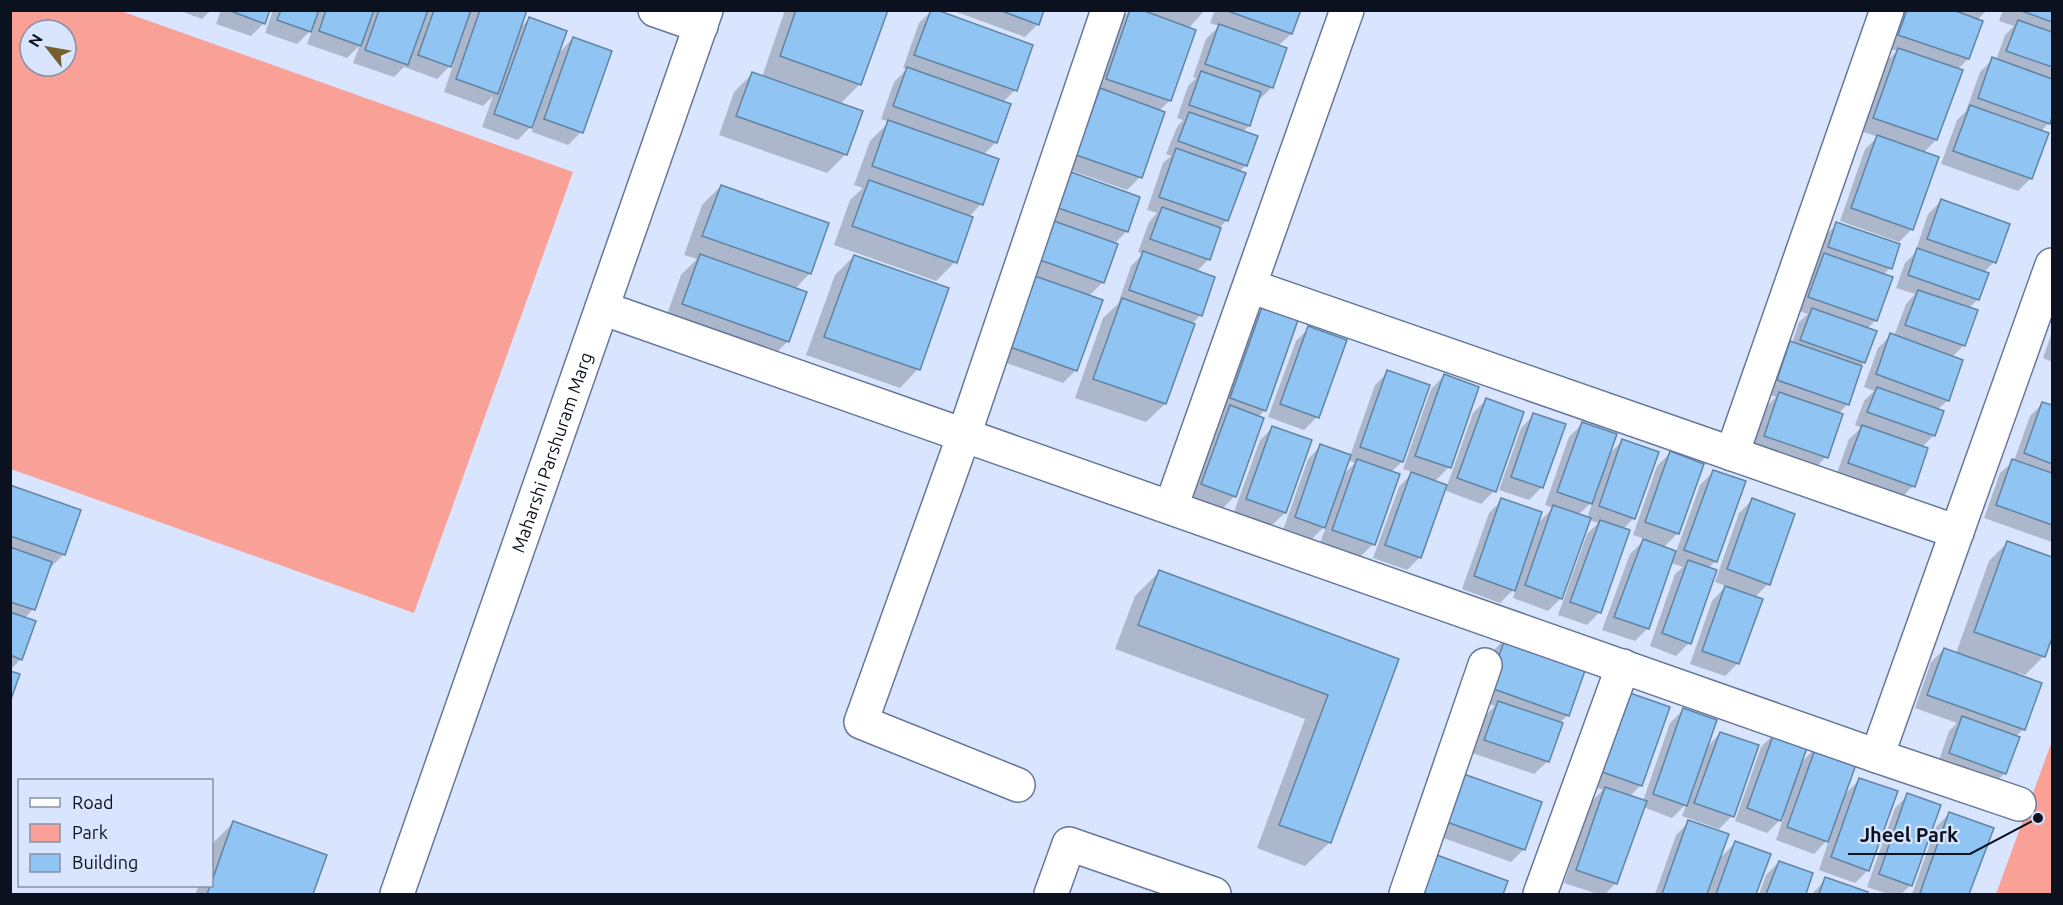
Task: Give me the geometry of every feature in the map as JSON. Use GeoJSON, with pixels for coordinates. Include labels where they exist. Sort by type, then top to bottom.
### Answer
{"type":"FeatureCollection","features":[{"type":"Feature","properties":{"kind":"street"},"geometry":{"type":"LineString","coordinates":[[655,10],[704,18]]}},
{"type":"Feature","properties":{"kind":"street"},"geometry":{"type":"LineString","coordinates":[[1018,785],[861,722],[964,435],[1108,10]]}},
{"type":"Feature","properties":{"kind":"street"},"geometry":{"type":"LineString","coordinates":[[1171,507],[1347,10]]}},
{"type":"Feature","properties":{"kind":"street"},"geometry":{"type":"LineString","coordinates":[[1732,454],[1882,12]]}},
{"type":"Feature","properties":{"kind":"street","name":"Maharshi Parshuram Marg"},"geometry":{"type":"LineString","coordinates":[[397,894],[704,18]]}},
{"type":"Feature","properties":{"kind":"street"},"geometry":{"type":"LineString","coordinates":[[1877,756],[2052,265]]}},
{"type":"Feature","properties":{"kind":"street"},"geometry":{"type":"LineString","coordinates":[[1250,286],[1957,532]]}},
{"type":"Feature","properties":{"kind":"street"},"geometry":{"type":"LineString","coordinates":[[602,308],[2019,804]]}},
{"type":"Feature","properties":{"kind":"street"},"geometry":{"type":"LineString","coordinates":[[1406,894],[1485,665]]}},
{"type":"Feature","properties":{"kind":"street"},"geometry":{"type":"LineString","coordinates":[[1544,894],[1623,666]]}},
{"type":"Feature","properties":{"kind":"street"},"geometry":{"type":"LineString","coordinates":[[1051,894],[1069,844],[1214,894]]}},
{"type":"Feature","properties":{"kind":"green space"},"geometry":{"type":"Polygon","coordinates":[[[11,10],[121,11],[573,172],[414,613],[11,469],[11,10]]]}},
{"type":"Feature","properties":{"kind":"green space"},"geometry":{"type":"Polygon","coordinates":[[[2052,741],[2052,894],[1996,894],[2052,741]]]}},
{"type":"Feature","properties":{"kind":"building"},"geometry":{"type":"Polygon","coordinates":[[[228,10],[270,10],[265,24],[228,10]]]}},
{"type":"Feature","properties":{"kind":"building"},"geometry":{"type":"Polygon","coordinates":[[[281,10],[319,10],[311,32],[277,20],[281,10]]]}},
{"type":"Feature","properties":{"kind":"building"},"geometry":{"type":"Polygon","coordinates":[[[326,10],[374,10],[361,46],[319,31],[326,10]]]}},
{"type":"Feature","properties":{"kind":"building"},"geometry":{"type":"Polygon","coordinates":[[[379,10],[428,10],[408,65],[365,50],[379,10]]]}},
{"type":"Feature","properties":{"kind":"building"},"geometry":{"type":"Polygon","coordinates":[[[434,10],[471,10],[451,67],[418,55],[434,10]]]}},
{"type":"Feature","properties":{"kind":"building"},"geometry":{"type":"Polygon","coordinates":[[[480,10],[527,10],[498,94],[456,79],[480,10]]]}},
{"type":"Feature","properties":{"kind":"building"},"geometry":{"type":"Polygon","coordinates":[[[796,10],[888,10],[861,85],[780,56],[796,10]]]}},
{"type":"Feature","properties":{"kind":"building"},"geometry":{"type":"Polygon","coordinates":[[[931,10],[937,10],[1033,45],[1017,91],[914,55],[931,10]]]}},
{"type":"Feature","properties":{"kind":"building"},"geometry":{"type":"Polygon","coordinates":[[[999,10],[1044,10],[1039,25],[999,10]]]}},
{"type":"Feature","properties":{"kind":"building"},"geometry":{"type":"Polygon","coordinates":[[[1130,10],[1142,10],[1196,30],[1171,101],[1106,79],[1130,10]]]}},
{"type":"Feature","properties":{"kind":"building"},"geometry":{"type":"Polygon","coordinates":[[[1225,10],[1301,10],[1292,34],[1225,10]]]}},
{"type":"Feature","properties":{"kind":"building"},"geometry":{"type":"Polygon","coordinates":[[[1907,10],[1953,10],[1983,21],[1969,59],[1898,35],[1907,10]]]}},
{"type":"Feature","properties":{"kind":"building"},"geometry":{"type":"Polygon","coordinates":[[[2019,10],[2052,10],[2052,22],[2019,10]]]}},
{"type":"Feature","properties":{"kind":"building"},"geometry":{"type":"Polygon","coordinates":[[[529,17],[567,31],[532,128],[494,114],[529,17]]]}},
{"type":"Feature","properties":{"kind":"building"},"geometry":{"type":"Polygon","coordinates":[[[2018,20],[2052,32],[2052,67],[2006,51],[2018,20]]]}},
{"type":"Feature","properties":{"kind":"building"},"geometry":{"type":"Polygon","coordinates":[[[1219,24],[1287,48],[1273,88],[1205,64],[1219,24]]]}},
{"type":"Feature","properties":{"kind":"building"},"geometry":{"type":"Polygon","coordinates":[[[573,37],[612,51],[583,133],[544,119],[573,37]]]}},
{"type":"Feature","properties":{"kind":"building"},"geometry":{"type":"Polygon","coordinates":[[[1898,48],[1963,70],[1937,140],[1873,118],[1898,48]]]}},
{"type":"Feature","properties":{"kind":"building"},"geometry":{"type":"Polygon","coordinates":[[[1992,57],[2052,79],[2050,124],[1978,98],[1992,57]]]}},
{"type":"Feature","properties":{"kind":"building"},"geometry":{"type":"Polygon","coordinates":[[[907,67],[1011,104],[997,143],[893,106],[907,67]]]}},
{"type":"Feature","properties":{"kind":"building"},"geometry":{"type":"Polygon","coordinates":[[[1201,71],[1261,92],[1250,126],[1189,105],[1201,71]]]}},
{"type":"Feature","properties":{"kind":"building"},"geometry":{"type":"Polygon","coordinates":[[[752,72],[863,111],[847,155],[736,116],[752,72]]]}},
{"type":"Feature","properties":{"kind":"building"},"geometry":{"type":"Polygon","coordinates":[[[1100,88],[1165,112],[1142,178],[1076,155],[1100,88]]]}},
{"type":"Feature","properties":{"kind":"building"},"geometry":{"type":"Polygon","coordinates":[[[1970,105],[2049,133],[2032,179],[1953,151],[1970,105]]]}},
{"type":"Feature","properties":{"kind":"building"},"geometry":{"type":"Polygon","coordinates":[[[1189,112],[1258,136],[1247,166],[1178,141],[1189,112]]]}},
{"type":"Feature","properties":{"kind":"building"},"geometry":{"type":"Polygon","coordinates":[[[888,120],[999,159],[983,205],[872,166],[888,120]]]}},
{"type":"Feature","properties":{"kind":"building"},"geometry":{"type":"Polygon","coordinates":[[[1877,135],[1939,157],[1913,230],[1851,208],[1877,135]]]}},
{"type":"Feature","properties":{"kind":"building"},"geometry":{"type":"Polygon","coordinates":[[[1176,148],[1246,173],[1228,221],[1159,197],[1176,148]]]}},
{"type":"Feature","properties":{"kind":"building"},"geometry":{"type":"Polygon","coordinates":[[[1071,172],[1140,197],[1128,232],[1058,208],[1071,172]]]}},
{"type":"Feature","properties":{"kind":"building"},"geometry":{"type":"Polygon","coordinates":[[[869,180],[973,217],[957,263],[852,226],[869,180]]]}},
{"type":"Feature","properties":{"kind":"building"},"geometry":{"type":"Polygon","coordinates":[[[721,185],[829,223],[811,274],[702,236],[721,185]]]}},
{"type":"Feature","properties":{"kind":"building"},"geometry":{"type":"Polygon","coordinates":[[[1941,199],[2010,224],[1996,263],[1927,239],[1941,199]]]}},
{"type":"Feature","properties":{"kind":"building"},"geometry":{"type":"Polygon","coordinates":[[[1162,207],[1221,228],[1210,260],[1150,239],[1162,207]]]}},
{"type":"Feature","properties":{"kind":"building"},"geometry":{"type":"Polygon","coordinates":[[[1054,221],[1118,244],[1104,283],[1040,260],[1054,221]]]}},
{"type":"Feature","properties":{"kind":"building"},"geometry":{"type":"Polygon","coordinates":[[[1836,222],[1900,244],[1892,269],[1828,247],[1836,222]]]}},
{"type":"Feature","properties":{"kind":"building"},"geometry":{"type":"Polygon","coordinates":[[[1917,248],[1989,273],[1979,300],[1908,275],[1917,248]]]}},
{"type":"Feature","properties":{"kind":"building"},"geometry":{"type":"Polygon","coordinates":[[[1143,251],[1215,277],[1202,316],[1129,290],[1143,251]]]}},
{"type":"Feature","properties":{"kind":"building"},"geometry":{"type":"Polygon","coordinates":[[[1824,253],[1893,277],[1877,321],[1808,297],[1824,253]]]}},
{"type":"Feature","properties":{"kind":"building"},"geometry":{"type":"Polygon","coordinates":[[[700,254],[807,292],[789,342],[682,304],[700,254]]]}},
{"type":"Feature","properties":{"kind":"building"},"geometry":{"type":"Polygon","coordinates":[[[854,255],[949,288],[920,370],[824,337],[854,255]]]}},
{"type":"Feature","properties":{"kind":"building"},"geometry":{"type":"Polygon","coordinates":[[[1035,276],[1103,300],[1077,371],[1010,347],[1035,276]]]}},
{"type":"Feature","properties":{"kind":"building"},"geometry":{"type":"Polygon","coordinates":[[[1918,290],[1978,310],[1965,346],[1905,325],[1918,290]]]}},
{"type":"Feature","properties":{"kind":"building"},"geometry":{"type":"Polygon","coordinates":[[[1122,298],[1195,324],[1166,404],[1093,379],[1122,298]]]}},
{"type":"Feature","properties":{"kind":"building"},"geometry":{"type":"Polygon","coordinates":[[[1262,307],[1298,320],[1266,411],[1230,398],[1262,307]]]}},
{"type":"Feature","properties":{"kind":"building"},"geometry":{"type":"Polygon","coordinates":[[[1812,308],[1877,331],[1865,363],[1800,340],[1812,308]]]}},
{"type":"Feature","properties":{"kind":"building"},"geometry":{"type":"Polygon","coordinates":[[[1308,326],[1347,340],[1319,418],[1280,404],[1308,326]]]}},
{"type":"Feature","properties":{"kind":"building"},"geometry":{"type":"Polygon","coordinates":[[[1890,333],[1963,360],[1949,401],[1876,374],[1890,333]]]}},
{"type":"Feature","properties":{"kind":"building"},"geometry":{"type":"Polygon","coordinates":[[[1790,341],[1862,366],[1849,405],[1777,380],[1790,341]]]}},
{"type":"Feature","properties":{"kind":"building"},"geometry":{"type":"Polygon","coordinates":[[[1387,370],[1430,385],[1403,462],[1360,447],[1387,370]]]}},
{"type":"Feature","properties":{"kind":"building"},"geometry":{"type":"Polygon","coordinates":[[[1444,374],[1479,387],[1451,468],[1415,456],[1444,374]]]}},
{"type":"Feature","properties":{"kind":"building"},"geometry":{"type":"Polygon","coordinates":[[[1877,387],[1944,411],[1935,436],[1867,412],[1877,387]]]}},
{"type":"Feature","properties":{"kind":"building"},"geometry":{"type":"Polygon","coordinates":[[[1779,392],[1843,414],[1828,458],[1764,436],[1779,392]]]}},
{"type":"Feature","properties":{"kind":"building"},"geometry":{"type":"Polygon","coordinates":[[[1486,398],[1524,412],[1496,492],[1457,478],[1486,398]]]}},
{"type":"Feature","properties":{"kind":"building"},"geometry":{"type":"Polygon","coordinates":[[[2042,402],[2052,405],[2052,464],[2024,453],[2042,402]]]}},
{"type":"Feature","properties":{"kind":"building"},"geometry":{"type":"Polygon","coordinates":[[[1230,405],[1264,418],[1236,497],[1201,484],[1230,405]]]}},
{"type":"Feature","properties":{"kind":"building"},"geometry":{"type":"Polygon","coordinates":[[[1533,413],[1566,424],[1543,488],[1511,477],[1533,413]]]}},
{"type":"Feature","properties":{"kind":"building"},"geometry":{"type":"Polygon","coordinates":[[[1582,422],[1617,434],[1592,504],[1557,492],[1582,422]]]}},
{"type":"Feature","properties":{"kind":"building"},"geometry":{"type":"Polygon","coordinates":[[[1862,425],[1928,448],[1915,487],[1848,463],[1862,425]]]}},
{"type":"Feature","properties":{"kind":"building"},"geometry":{"type":"Polygon","coordinates":[[[1272,426],[1312,440],[1286,513],[1246,499],[1272,426]]]}},
{"type":"Feature","properties":{"kind":"building"},"geometry":{"type":"Polygon","coordinates":[[[1622,439],[1659,452],[1635,519],[1599,506],[1622,439]]]}},
{"type":"Feature","properties":{"kind":"building"},"geometry":{"type":"Polygon","coordinates":[[[1320,444],[1351,455],[1325,528],[1295,517],[1320,444]]]}},
{"type":"Feature","properties":{"kind":"building"},"geometry":{"type":"Polygon","coordinates":[[[1670,451],[1704,464],[1679,534],[1645,522],[1670,451]]]}},
{"type":"Feature","properties":{"kind":"building"},"geometry":{"type":"Polygon","coordinates":[[[1357,459],[1400,474],[1375,545],[1332,530],[1357,459]]]}},
{"type":"Feature","properties":{"kind":"building"},"geometry":{"type":"Polygon","coordinates":[[[2012,459],[2052,473],[2052,525],[1996,505],[2012,459]]]}},
{"type":"Feature","properties":{"kind":"building"},"geometry":{"type":"Polygon","coordinates":[[[1713,470],[1746,481],[1717,562],[1684,550],[1713,470]]]}},
{"type":"Feature","properties":{"kind":"building"},"geometry":{"type":"Polygon","coordinates":[[[1411,472],[1447,485],[1421,558],[1385,545],[1411,472]]]}},
{"type":"Feature","properties":{"kind":"building"},"geometry":{"type":"Polygon","coordinates":[[[10,485],[81,510],[65,555],[10,536],[10,485]]]}},
{"type":"Feature","properties":{"kind":"building"},"geometry":{"type":"Polygon","coordinates":[[[1501,498],[1542,512],[1515,591],[1474,576],[1501,498]]]}},
{"type":"Feature","properties":{"kind":"building"},"geometry":{"type":"Polygon","coordinates":[[[1752,498],[1795,514],[1770,585],[1727,569],[1752,498]]]}},
{"type":"Feature","properties":{"kind":"building"},"geometry":{"type":"Polygon","coordinates":[[[1553,505],[1591,518],[1562,599],[1525,585],[1553,505]]]}},
{"type":"Feature","properties":{"kind":"building"},"geometry":{"type":"Polygon","coordinates":[[[1600,520],[1630,530],[1601,613],[1570,602],[1600,520]]]}},
{"type":"Feature","properties":{"kind":"building"},"geometry":{"type":"Polygon","coordinates":[[[1643,539],[1676,551],[1649,629],[1614,617],[1643,539]]]}},
{"type":"Feature","properties":{"kind":"building"},"geometry":{"type":"Polygon","coordinates":[[[2007,541],[2052,557],[2052,638],[2045,657],[1974,632],[2007,541]]]}},
{"type":"Feature","properties":{"kind":"building"},"geometry":{"type":"Polygon","coordinates":[[[10,547],[52,562],[35,610],[10,602],[10,547]]]}},
{"type":"Feature","properties":{"kind":"building"},"geometry":{"type":"Polygon","coordinates":[[[1688,560],[1717,570],[1691,644],[1662,633],[1688,560]]]}},
{"type":"Feature","properties":{"kind":"building"},"geometry":{"type":"Polygon","coordinates":[[[1159,570],[1399,659],[1331,843],[1279,825],[1328,695],[1138,625],[1159,570]]]}},
{"type":"Feature","properties":{"kind":"building"},"geometry":{"type":"Polygon","coordinates":[[[1725,586],[1763,599],[1739,664],[1702,651],[1725,586]]]}},
{"type":"Feature","properties":{"kind":"building"},"geometry":{"type":"Polygon","coordinates":[[[10,612],[36,621],[22,660],[10,655],[10,612]]]}},
{"type":"Feature","properties":{"kind":"building"},"geometry":{"type":"Polygon","coordinates":[[[1506,636],[1587,665],[1569,716],[1488,687],[1506,636]]]}},
{"type":"Feature","properties":{"kind":"building"},"geometry":{"type":"Polygon","coordinates":[[[1944,648],[2042,683],[2025,730],[1927,695],[1944,648]]]}},
{"type":"Feature","properties":{"kind":"building"},"geometry":{"type":"Polygon","coordinates":[[[10,671],[20,674],[10,702],[10,671]]]}},
{"type":"Feature","properties":{"kind":"building"},"geometry":{"type":"Polygon","coordinates":[[[1630,693],[1670,707],[1642,786],[1602,772],[1630,693]]]}},
{"type":"Feature","properties":{"kind":"building"},"geometry":{"type":"Polygon","coordinates":[[[1498,701],[1563,723],[1549,762],[1484,740],[1498,701]]]}},
{"type":"Feature","properties":{"kind":"building"},"geometry":{"type":"Polygon","coordinates":[[[1683,708],[1717,720],[1687,806],[1653,794],[1683,708]]]}},
{"type":"Feature","properties":{"kind":"building"},"geometry":{"type":"Polygon","coordinates":[[[1962,716],[2020,737],[2006,774],[1949,753],[1962,716]]]}},
{"type":"Feature","properties":{"kind":"building"},"geometry":{"type":"Polygon","coordinates":[[[1720,732],[1759,745],[1734,817],[1694,803],[1720,732]]]}},
{"type":"Feature","properties":{"kind":"building"},"geometry":{"type":"Polygon","coordinates":[[[1774,733],[1808,745],[1781,821],[1747,808],[1774,733]]]}},
{"type":"Feature","properties":{"kind":"building"},"geometry":{"type":"Polygon","coordinates":[[[1817,744],[1858,759],[1828,842],[1787,827],[1817,744]]]}},
{"type":"Feature","properties":{"kind":"building"},"geometry":{"type":"Polygon","coordinates":[[[1458,772],[1542,802],[1525,850],[1441,820],[1458,772]]]}},
{"type":"Feature","properties":{"kind":"building"},"geometry":{"type":"Polygon","coordinates":[[[1859,778],[1898,791],[1869,871],[1831,857],[1859,778]]]}},
{"type":"Feature","properties":{"kind":"building"},"geometry":{"type":"Polygon","coordinates":[[[1605,787],[1647,801],[1617,884],[1576,870],[1605,787]]]}},
{"type":"Feature","properties":{"kind":"building"},"geometry":{"type":"Polygon","coordinates":[[[1907,793],[1941,805],[1912,886],[1879,874],[1907,793]]]}},
{"type":"Feature","properties":{"kind":"building"},"geometry":{"type":"Polygon","coordinates":[[[1949,812],[1994,828],[1969,894],[1920,893],[1949,812]]]}},
{"type":"Feature","properties":{"kind":"building"},"geometry":{"type":"Polygon","coordinates":[[[1688,820],[1729,834],[1707,894],[1662,894],[1688,820]]]}},
{"type":"Feature","properties":{"kind":"building"},"geometry":{"type":"Polygon","coordinates":[[[233,821],[327,855],[313,894],[207,894],[210,887],[213,887],[213,878],[233,821]]]}},
{"type":"Feature","properties":{"kind":"building"},"geometry":{"type":"Polygon","coordinates":[[[1735,841],[1771,854],[1756,894],[1716,894],[1735,841]]]}},
{"type":"Feature","properties":{"kind":"building"},"geometry":{"type":"Polygon","coordinates":[[[1434,854],[1508,881],[1503,894],[1419,894],[1434,854]]]}},
{"type":"Feature","properties":{"kind":"building"},"geometry":{"type":"Polygon","coordinates":[[[1779,861],[1813,873],[1806,894],[1766,894],[1779,861]]]}},
{"type":"Feature","properties":{"kind":"building"},"geometry":{"type":"Polygon","coordinates":[[[1825,877],[1868,892],[1867,894],[1819,894],[1825,877]]]}},
{"type":"Feature","properties":{"kind":"place","name":"Jheel Park"},"geometry":{"type":"Point","coordinates":[2038,818]}}]}
